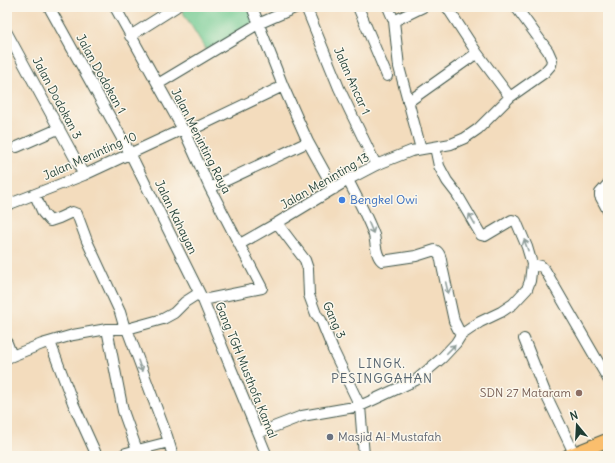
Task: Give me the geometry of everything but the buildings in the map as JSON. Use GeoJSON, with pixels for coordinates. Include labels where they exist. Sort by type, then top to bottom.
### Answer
{"type":"FeatureCollection","features":[{"type":"Feature","properties":{"kind":"main road"},"geometry":{"type":"LineString","coordinates":[[571,455],[608,440]]}},
{"type":"Feature","properties":{"kind":"street","name":"Jalan Dodokan 1"},"geometry":{"type":"LineString","coordinates":[[49,7],[130,153]]}},
{"type":"Feature","properties":{"kind":"street","name":"Jalan Meninting Raya"},"geometry":{"type":"LineString","coordinates":[[115,7],[184,131],[210,188],[262,288],[201,296]]}},
{"type":"Feature","properties":{"kind":"street"},"geometry":{"type":"LineString","coordinates":[[130,36],[176,7]]}},
{"type":"Feature","properties":{"kind":"street"},"geometry":{"type":"LineString","coordinates":[[252,7],[283,86],[308,142],[334,189]]}},
{"type":"Feature","properties":{"kind":"street"},"geometry":{"type":"LineString","coordinates":[[158,84],[258,24],[297,7]]}},
{"type":"Feature","properties":{"kind":"street","name":"Jalan Ancar 1"},"geometry":{"type":"LineString","coordinates":[[306,7],[339,88],[376,165]]}},
{"type":"Feature","properties":{"kind":"street"},"geometry":{"type":"LineString","coordinates":[[358,7],[387,76]]}},
{"type":"Feature","properties":{"kind":"street"},"geometry":{"type":"LineString","coordinates":[[388,7],[394,21],[399,67],[421,149]]}},
{"type":"Feature","properties":{"kind":"street"},"geometry":{"type":"LineString","coordinates":[[394,21],[423,7]]}},
{"type":"Feature","properties":{"kind":"street"},"geometry":{"type":"LineString","coordinates":[[447,7],[477,52],[510,97]]}},
{"type":"Feature","properties":{"kind":"street","name":"Jalan Meninting 13"},"geometry":{"type":"LineString","coordinates":[[240,244],[277,224],[348,180],[376,165],[411,151],[458,142],[472,134],[510,97],[544,72],[551,65],[552,60],[548,51],[516,7]]}},
{"type":"Feature","properties":{"kind":"street","name":"Jalan Dodokan 3"},"geometry":{"type":"LineString","coordinates":[[7,33],[84,175]]}},
{"type":"Feature","properties":{"kind":"street"},"geometry":{"type":"LineString","coordinates":[[408,102],[477,52]]}},
{"type":"Feature","properties":{"kind":"street","name":"Jalan Meninting 10"},"geometry":{"type":"LineString","coordinates":[[7,204],[35,195],[84,175],[130,153],[184,131],[283,86]]}},
{"type":"Feature","properties":{"kind":"street"},"geometry":{"type":"LineString","coordinates":[[17,147],[58,129]]}},
{"type":"Feature","properties":{"kind":"street"},"geometry":{"type":"LineString","coordinates":[[210,188],[308,142]]}},
{"type":"Feature","properties":{"kind":"street"},"geometry":{"type":"LineString","coordinates":[[258,433],[302,416],[360,406],[416,380],[442,358],[456,343],[461,335],[480,322],[501,312],[513,304],[527,289],[530,281],[532,264],[527,247],[516,221],[512,220],[485,236],[481,235],[457,194],[446,181],[439,166],[435,147]]}},
{"type":"Feature","properties":{"kind":"street","name":"Jalan Kahayan"},"geometry":{"type":"LineString","coordinates":[[130,153],[201,296]]}},
{"type":"Feature","properties":{"kind":"street"},"geometry":{"type":"LineString","coordinates":[[348,180],[374,236],[380,260],[382,261],[416,256],[436,250],[438,252],[442,260],[454,320],[461,335]]}},
{"type":"Feature","properties":{"kind":"street"},"geometry":{"type":"LineString","coordinates":[[608,184],[600,193],[608,212]]}},
{"type":"Feature","properties":{"kind":"street"},"geometry":{"type":"LineString","coordinates":[[35,195],[43,213],[50,221],[72,212],[77,214],[87,240],[120,312],[173,456]]}},
{"type":"Feature","properties":{"kind":"street","name":"Gang 3"},"geometry":{"type":"LineString","coordinates":[[277,224],[305,260],[308,269],[309,295],[316,314],[321,320],[360,406],[364,456]]}},
{"type":"Feature","properties":{"kind":"street"},"geometry":{"type":"LineString","coordinates":[[532,264],[541,266],[545,270],[608,379]]}},
{"type":"Feature","properties":{"kind":"street"},"geometry":{"type":"LineString","coordinates":[[7,343],[10,357],[73,335],[107,328],[126,329],[163,319],[174,313],[185,302],[201,296]]}},
{"type":"Feature","properties":{"kind":"street","name":"Gang TGH Musthofa Kamal"},"geometry":{"type":"LineString","coordinates":[[201,296],[268,456]]}},
{"type":"Feature","properties":{"kind":"street"},"geometry":{"type":"LineString","coordinates":[[107,328],[122,411],[137,450]]}},
{"type":"Feature","properties":{"kind":"street"},"geometry":{"type":"LineString","coordinates":[[524,339],[571,455]]}},
{"type":"Feature","properties":{"kind":"street"},"geometry":{"type":"LineString","coordinates":[[50,342],[73,403],[98,456],[100,455],[99,453],[102,453],[104,456]]}},
{"type":"Feature","properties":{"kind":"street"},"geometry":{"type":"LineString","coordinates":[[124,456],[125,453],[169,442]]}},
{"type":"Feature","properties":{"kind":"green space"},"geometry":{"type":"Polygon","coordinates":[[[189,7],[250,7],[256,21],[207,51],[182,11],[189,7]]]}},
{"type":"Feature","properties":{"kind":"place","name":"Bengkel Owi"},"geometry":{"type":"Point","coordinates":[342,200]}},
{"type":"Feature","properties":{"kind":"place","name":"SDN 27 Mataram"},"geometry":{"type":"Point","coordinates":[579,393]}},
{"type":"Feature","properties":{"kind":"place","name":"Masjid Al-Mustafah"},"geometry":{"type":"Point","coordinates":[330,437]}},
{"type":"Feature","properties":{"kind":"district","name":"LINGK. PESINGGAHAN"},"geometry":{"type":"Point","coordinates":[382,370]}}]}
